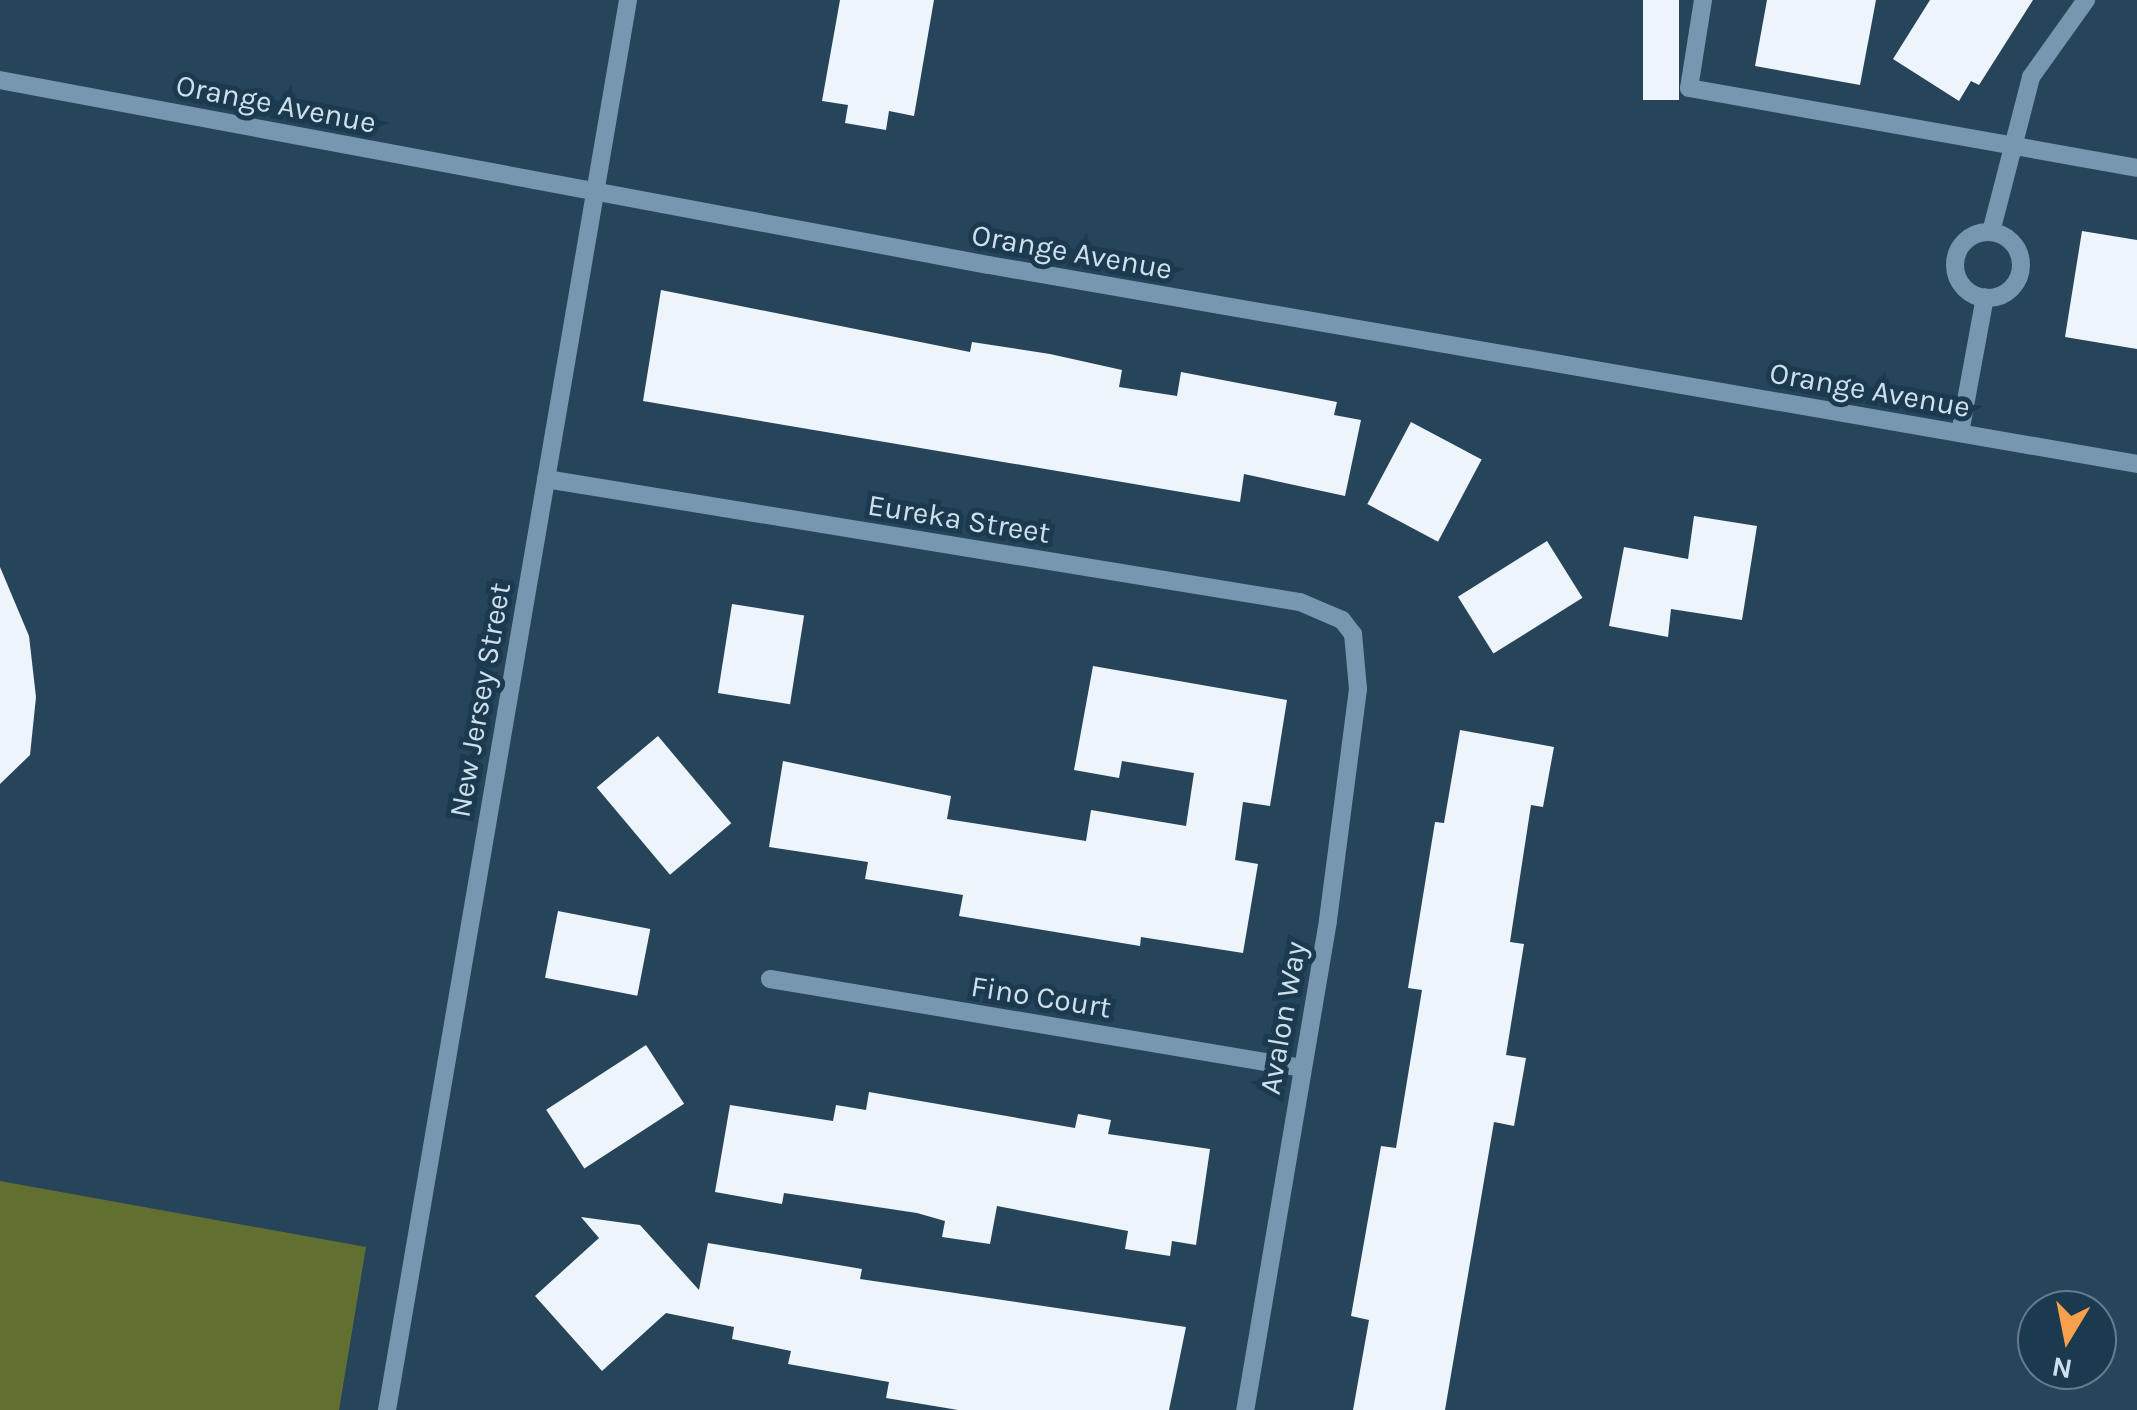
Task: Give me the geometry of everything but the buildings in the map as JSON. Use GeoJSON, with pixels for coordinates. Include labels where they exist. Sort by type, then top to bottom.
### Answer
{"type":"FeatureCollection","features":[{"type":"Feature","properties":{"kind":"street","name":"New Jersey Street"},"geometry":{"type":"LineString","coordinates":[[386,1410],[628,0]]}},
{"type":"Feature","properties":{"kind":"street"},"geometry":{"type":"LineString","coordinates":[[1703,0],[1688,88],[2137,168]]}},
{"type":"Feature","properties":{"kind":"street"},"geometry":{"type":"LineString","coordinates":[[1992,232],[2008,148],[2031,77],[2086,0]]}},
{"type":"Feature","properties":{"kind":"street","name":"Orange Avenue"},"geometry":{"type":"LineString","coordinates":[[0,80],[596,192],[2137,464]]}},
{"type":"Feature","properties":{"kind":"street"},"geometry":{"type":"LineString","coordinates":[[1992,232],[2012,242],[2022,262],[2013,287],[1985,297],[1965,288],[1955,262],[1970,238],[1992,232]]}},
{"type":"Feature","properties":{"kind":"street"},"geometry":{"type":"LineString","coordinates":[[1960,433],[1985,297]]}},
{"type":"Feature","properties":{"kind":"street","name":"Eureka Street"},"geometry":{"type":"LineString","coordinates":[[546,480],[1300,602],[1342,620],[1353,634]]}},
{"type":"Feature","properties":{"kind":"street","name":"Avalon Way"},"geometry":{"type":"LineString","coordinates":[[1245,1410],[1302,1068],[1358,689],[1353,634]]}},
{"type":"Feature","properties":{"kind":"street","name":"Fino Court"},"geometry":{"type":"LineString","coordinates":[[770,979],[1302,1068]]}},
{"type":"Feature","properties":{"kind":"green space"},"geometry":{"type":"Polygon","coordinates":[[[0,1181],[366,1247],[339,1410],[0,1410],[0,1181]]]}}]}
